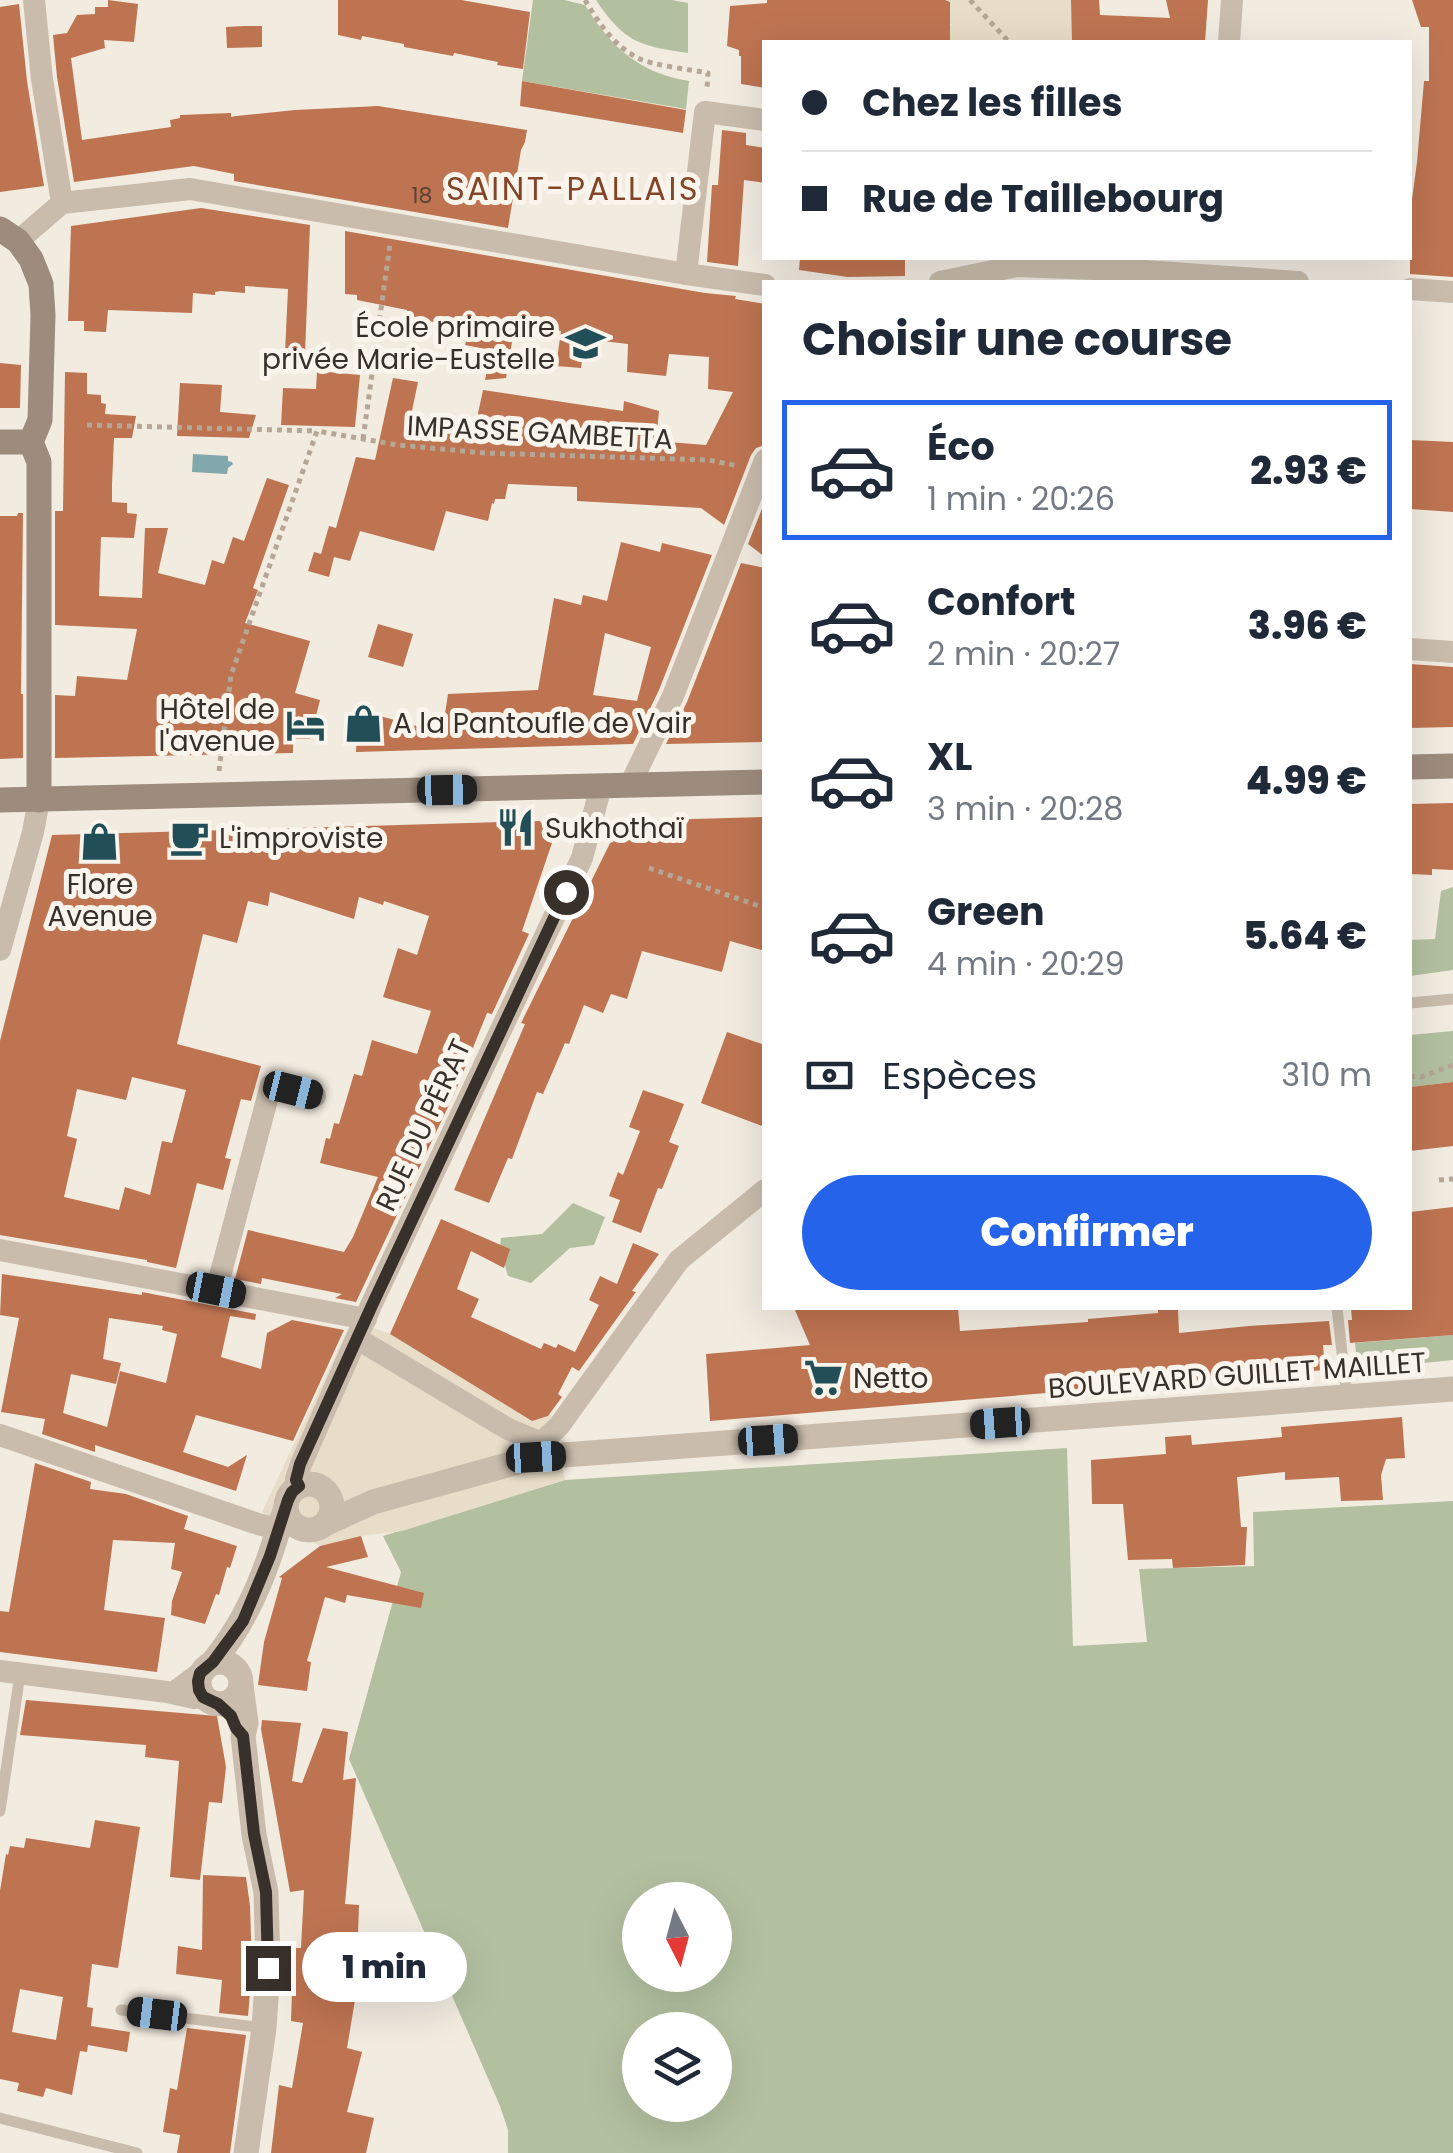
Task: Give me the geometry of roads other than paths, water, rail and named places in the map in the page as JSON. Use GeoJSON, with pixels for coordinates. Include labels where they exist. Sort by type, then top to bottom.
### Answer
{"type":"FeatureCollection","features":[{"type":"Feature","properties":{"kind":"main road"},"geometry":{"type":"LineString","coordinates":[[9,235],[31,258],[41,284],[42,300],[40,420],[31,442],[39,462],[39,800]]}},
{"type":"Feature","properties":{"kind":"main road"},"geometry":{"type":"LineString","coordinates":[[0,442],[31,442]]}},
{"type":"Feature","properties":{"kind":"main road"},"geometry":{"type":"LineString","coordinates":[[1412,767],[1453,766]]}},
{"type":"Feature","properties":{"kind":"main road"},"geometry":{"type":"LineString","coordinates":[[0,800],[762,782]]}},
{"type":"Feature","properties":{"kind":"street"},"geometry":{"type":"LineString","coordinates":[[34,0],[62,202]]}},
{"type":"Feature","properties":{"kind":"street"},"geometry":{"type":"LineString","coordinates":[[1229,40],[1232,0]]}},
{"type":"Feature","properties":{"kind":"street"},"geometry":{"type":"LineString","coordinates":[[686,274],[705,112],[762,120]]}},
{"type":"Feature","properties":{"kind":"street"},"geometry":{"type":"LineString","coordinates":[[9,235],[62,202],[190,190],[762,285]]}},
{"type":"Feature","properties":{"kind":"street"},"geometry":{"type":"LineString","coordinates":[[950,280],[1017,266],[1083,263],[1145,271],[1213,267],[1287,280]]}},
{"type":"Feature","properties":{"kind":"street"},"geometry":{"type":"LineString","coordinates":[[1412,289],[1453,292]]}},
{"type":"Feature","properties":{"kind":"street"},"geometry":{"type":"LineString","coordinates":[[630,786],[673,696],[762,468]]}},
{"type":"Feature","properties":{"kind":"street"},"geometry":{"type":"LineString","coordinates":[[1412,649],[1453,652]]}},
{"type":"Feature","properties":{"kind":"street","name":"RUE DU PÉRAT"},"geometry":{"type":"LineString","coordinates":[[209,1684],[243,1621],[270,1556],[300,1464],[582,858],[602,786]]}},
{"type":"Feature","properties":{"kind":"street"},"geometry":{"type":"LineString","coordinates":[[0,950],[39,800]]}},
{"type":"Feature","properties":{"kind":"street"},"geometry":{"type":"LineString","coordinates":[[216,1290],[270,1085],[315,1096]]}},
{"type":"Feature","properties":{"kind":"street"},"geometry":{"type":"LineString","coordinates":[[0,1250],[216,1290],[362,1329],[538,1450],[680,1260],[762,1192]]}},
{"type":"Feature","properties":{"kind":"street","name":"BOULEVARD GUILLET MAILLET"},"geometry":{"type":"LineString","coordinates":[[322,1517],[538,1450],[1453,1389]]}},
{"type":"Feature","properties":{"kind":"street"},"geometry":{"type":"LineString","coordinates":[[0,1434],[254,1523],[288,1508],[308,1484],[325,1490],[322,1517],[270,1556]]}},
{"type":"Feature","properties":{"kind":"street"},"geometry":{"type":"LineString","coordinates":[[288,1508],[294,1525],[302,1530],[322,1517]]}},
{"type":"Feature","properties":{"kind":"street","name":"RUE DU PÉRAT"},"geometry":{"type":"LineString","coordinates":[[243,1621],[243,1736],[254,1834],[266,1892],[268,1968],[264,2028],[246,2153]]}},
{"type":"Feature","properties":{"kind":"street"},"geometry":{"type":"LineString","coordinates":[[10,1672],[173,1692],[209,1684],[230,1664],[241,1680],[234,1700],[226,1704],[209,1684]]}},
{"type":"Feature","properties":{"kind":"street"},"geometry":{"type":"LineString","coordinates":[[209,1684],[243,1736]]}},
{"type":"Feature","properties":{"kind":"lane"},"geometry":{"type":"LineString","coordinates":[[1412,1003],[1453,1000]]}},
{"type":"Feature","properties":{"kind":"lane"},"geometry":{"type":"LineString","coordinates":[[1337,1310],[1347,1397]]}},
{"type":"Feature","properties":{"kind":"lane"},"geometry":{"type":"LineString","coordinates":[[0,1812],[10,1672]]}},
{"type":"Feature","properties":{"kind":"lane"},"geometry":{"type":"LineString","coordinates":[[121,2010],[264,2028]]}},
{"type":"Feature","properties":{"kind":"lane"},"geometry":{"type":"LineString","coordinates":[[0,2118],[137,2153]]}},
{"type":"Feature","properties":{"kind":"water"},"geometry":{"type":"Polygon","coordinates":[[[193,454],[228,456],[233,464],[227,474],[192,472],[193,454]]]}},
{"type":"Feature","properties":{"kind":"place","name":"École primaire privée Marie-Eustelle"},"geometry":{"type":"Point","coordinates":[585,343]}},
{"type":"Feature","properties":{"kind":"place","name":"A la Pantoufle de Vair"},"geometry":{"type":"Point","coordinates":[363,723]}},
{"type":"Feature","properties":{"kind":"place","name":"Hôtel de l'avenue"},"geometry":{"type":"Point","coordinates":[305,725]}},
{"type":"Feature","properties":{"kind":"place","name":"Sukhothaï"},"geometry":{"type":"Point","coordinates":[515,828]}},
{"type":"Feature","properties":{"kind":"place","name":"L'improviste"},"geometry":{"type":"Point","coordinates":[189,838]}},
{"type":"Feature","properties":{"kind":"place","name":"Flore Avenue"},"geometry":{"type":"Point","coordinates":[100,842]}},
{"type":"Feature","properties":{"kind":"place","name":"Netto"},"geometry":{"type":"Point","coordinates":[823,1378]}},
{"type":"Feature","properties":{"kind":"district","name":"SAINT-PALLAIS"},"geometry":{"type":"Point","coordinates":[573,189]}}]}
